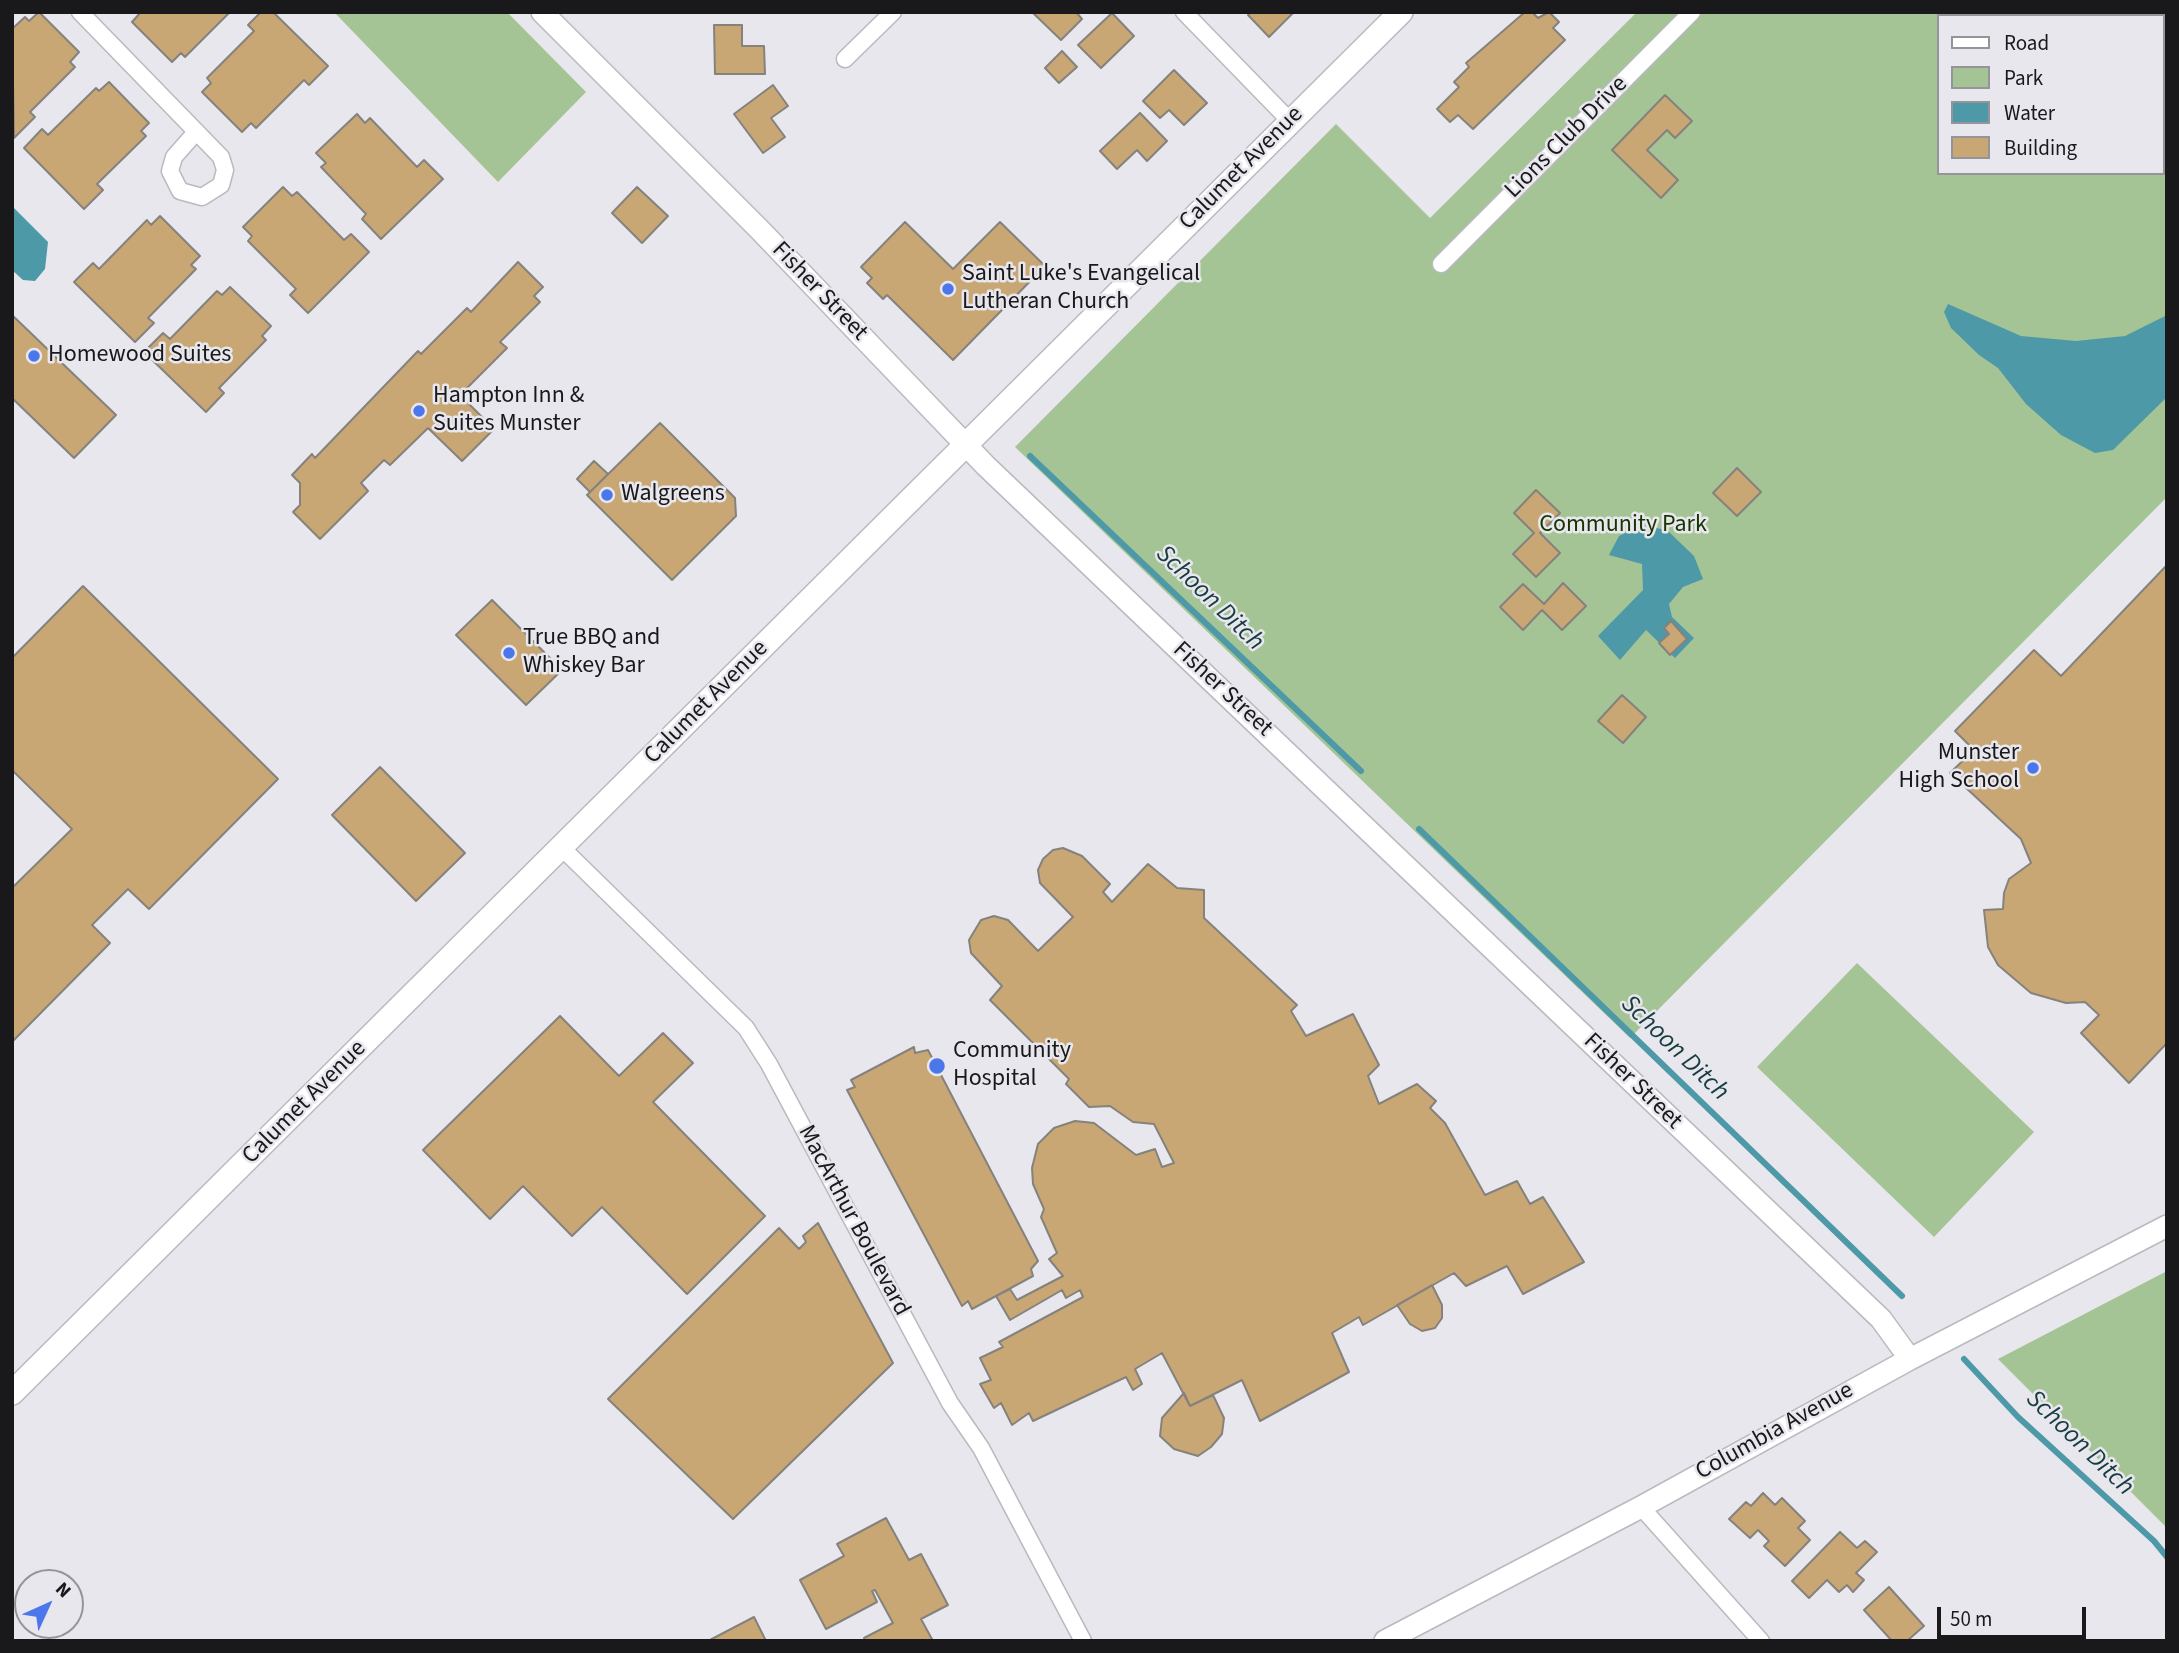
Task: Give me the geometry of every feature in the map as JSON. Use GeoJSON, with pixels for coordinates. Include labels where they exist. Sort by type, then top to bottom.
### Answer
{"type":"FeatureCollection","features":[{"type":"Feature","properties":{"kind":"main road","name":"Calumet Avenue"},"geometry":{"type":"LineString","coordinates":[[12,1393],[562,848],[964,443],[1401,12]]}},
{"type":"Feature","properties":{"kind":"street"},"geometry":{"type":"LineString","coordinates":[[80,12],[197,132]]}},
{"type":"Feature","properties":{"kind":"street","name":"Fisher Street"},"geometry":{"type":"LineString","coordinates":[[542,12],[760,230],[964,443],[1776,1222],[1881,1319],[1910,1359]]}},
{"type":"Feature","properties":{"kind":"street"},"geometry":{"type":"LineString","coordinates":[[845,60],[893,12]]}},
{"type":"Feature","properties":{"kind":"street"},"geometry":{"type":"LineString","coordinates":[[1184,12],[1291,122]]}},
{"type":"Feature","properties":{"kind":"street","name":"Lions Club Drive"},"geometry":{"type":"LineString","coordinates":[[1441,264],[1692,12]]}},
{"type":"Feature","properties":{"kind":"street","name":"MacArthur Boulevard"},"geometry":{"type":"LineString","coordinates":[[562,848],[746,1028],[769,1064],[950,1403],[981,1448],[1083,1641]]}},
{"type":"Feature","properties":{"kind":"street","name":"Columbia Avenue"},"geometry":{"type":"LineString","coordinates":[[1385,1641],[1641,1507],[1910,1359],[2167,1226]]}},
{"type":"Feature","properties":{"kind":"street"},"geometry":{"type":"LineString","coordinates":[[1641,1507],[1761,1641]]}},
{"type":"Feature","properties":{"kind":"green space"},"geometry":{"type":"Polygon","coordinates":[[[334,12],[507,12],[586,92],[498,182],[334,12]]]}},
{"type":"Feature","properties":{"kind":"green space","name":"Community Park"},"geometry":{"type":"Polygon","coordinates":[[[1637,12],[2167,12],[2167,497],[1630,1038],[1015,447],[1336,124],[1430,218],[1637,12]]]}},
{"type":"Feature","properties":{"kind":"green space"},"geometry":{"type":"Polygon","coordinates":[[[1857,963],[2034,1132],[1934,1237],[1757,1067],[1857,963]]]}},
{"type":"Feature","properties":{"kind":"green space"},"geometry":{"type":"Polygon","coordinates":[[[2167,1271],[2167,1528],[1998,1359],[2167,1271]]]}},
{"type":"Feature","properties":{"kind":"water"},"geometry":{"type":"Polygon","coordinates":[[[12,206],[48,242],[45,269],[35,281],[23,280],[12,270],[12,206]]]}},
{"type":"Feature","properties":{"kind":"water"},"geometry":{"type":"Polygon","coordinates":[[[1948,304],[2021,336],[2076,341],[2125,336],[2167,315],[2167,397],[2113,450],[2095,453],[2061,435],[2026,404],[1998,368],[1979,355],[1951,328],[1944,312],[1948,304]]]}},
{"type":"Feature","properties":{"kind":"water"},"geometry":{"type":"Polygon","coordinates":[[[1640,525],[1667,530],[1694,556],[1703,579],[1683,587],[1669,604],[1672,617],[1694,638],[1675,658],[1646,630],[1620,660],[1598,636],[1643,590],[1642,564],[1609,555],[1619,536],[1640,525]]]}},
{"type":"Feature","properties":{"kind":"building"},"geometry":{"type":"Polygon","coordinates":[[[39,12],[79,52],[70,62],[75,67],[30,112],[35,117],[14,138],[12,29],[25,17],[29,21],[39,12]]]}},
{"type":"Feature","properties":{"kind":"building"},"geometry":{"type":"Polygon","coordinates":[[[141,12],[230,12],[185,57],[181,53],[172,62],[132,22],[141,12]]]}},
{"type":"Feature","properties":{"kind":"building"},"geometry":{"type":"Polygon","coordinates":[[[261,12],[273,12],[328,66],[309,85],[304,80],[256,128],[251,123],[242,132],[202,92],[211,83],[207,78],[254,31],[248,25],[261,12]]]}},
{"type":"Feature","properties":{"kind":"building"},"geometry":{"type":"Polygon","coordinates":[[[1032,12],[1076,12],[1082,19],[1061,40],[1032,12]]]}},
{"type":"Feature","properties":{"kind":"building"},"geometry":{"type":"Polygon","coordinates":[[[1251,12],[1294,12],[1269,37],[1248,15],[1251,12]]]}},
{"type":"Feature","properties":{"kind":"building"},"geometry":{"type":"Polygon","coordinates":[[[1525,12],[1532,12],[1538,18],[1549,12],[1559,22],[1553,28],[1565,40],[1473,129],[1458,115],[1450,122],[1437,109],[1459,87],[1454,82],[1469,67],[1466,63],[1525,12]]]}},
{"type":"Feature","properties":{"kind":"building"},"geometry":{"type":"Polygon","coordinates":[[[1112,13],[1134,36],[1101,68],[1078,45],[1112,13]]]}},
{"type":"Feature","properties":{"kind":"building"},"geometry":{"type":"Polygon","coordinates":[[[714,25],[742,25],[742,46],[764,46],[765,74],[715,74],[714,25]]]}},
{"type":"Feature","properties":{"kind":"building"},"geometry":{"type":"Polygon","coordinates":[[[1062,51],[1077,67],[1059,83],[1045,68],[1062,51]]]}},
{"type":"Feature","properties":{"kind":"building"},"geometry":{"type":"Polygon","coordinates":[[[1174,70],[1207,103],[1184,125],[1169,110],[1160,118],[1143,101],[1174,70]]]}},
{"type":"Feature","properties":{"kind":"building"},"geometry":{"type":"Polygon","coordinates":[[[109,82],[149,123],[141,131],[146,136],[97,184],[103,190],[84,209],[24,148],[42,129],[48,135],[96,88],[99,91],[109,82]]]}},
{"type":"Feature","properties":{"kind":"building"},"geometry":{"type":"Polygon","coordinates":[[[773,85],[788,106],[771,118],[785,137],[763,153],[734,114],[773,85]]]}},
{"type":"Feature","properties":{"kind":"building"},"geometry":{"type":"Polygon","coordinates":[[[1665,95],[1692,121],[1675,138],[1667,130],[1647,150],[1678,180],[1661,198],[1612,150],[1665,95]]]}},
{"type":"Feature","properties":{"kind":"building"},"geometry":{"type":"Polygon","coordinates":[[[1140,113],[1167,141],[1147,161],[1137,150],[1117,169],[1100,151],[1140,113]]]}},
{"type":"Feature","properties":{"kind":"building"},"geometry":{"type":"Polygon","coordinates":[[[357,114],[365,123],[370,118],[417,167],[424,160],[443,179],[381,239],[362,219],[366,214],[321,167],[326,163],[316,153],[357,114]]]}},
{"type":"Feature","properties":{"kind":"building"},"geometry":{"type":"Polygon","coordinates":[[[283,187],[292,196],[297,192],[344,240],[351,234],[369,252],[308,313],[290,295],[296,289],[248,241],[252,236],[243,227],[283,187]]]}},
{"type":"Feature","properties":{"kind":"building"},"geometry":{"type":"Polygon","coordinates":[[[637,187],[668,216],[642,243],[612,213],[637,187]]]}},
{"type":"Feature","properties":{"kind":"building"},"geometry":{"type":"Polygon","coordinates":[[[160,216],[200,256],[191,265],[196,269],[148,318],[154,323],[135,342],[74,282],[93,263],[99,269],[147,220],[151,225],[160,216]]]}},
{"type":"Feature","properties":{"kind":"building","name":"Saint Luke's Evangelical Lutheran Church"},"geometry":{"type":"Polygon","coordinates":[[[905,222],[953,269],[1000,222],[1045,266],[953,360],[887,295],[883,299],[867,283],[872,278],[861,267],[905,222]]]}},
{"type":"Feature","properties":{"kind":"building","name":"Hampton Inn & Suites Munster"},"geometry":{"type":"Polygon","coordinates":[[[518,262],[543,287],[534,296],[540,302],[500,342],[507,348],[460,395],[494,429],[462,461],[428,428],[390,465],[384,460],[361,483],[368,491],[320,539],[293,512],[300,505],[300,483],[292,475],[312,454],[315,458],[418,351],[421,354],[467,308],[471,312],[518,262]]]}},
{"type":"Feature","properties":{"kind":"building"},"geometry":{"type":"Polygon","coordinates":[[[230,287],[271,326],[262,336],[266,340],[219,388],[224,393],[206,412],[144,352],[163,333],[170,339],[217,291],[222,295],[230,287]]]}},
{"type":"Feature","properties":{"kind":"building","name":"Homewood Suites"},"geometry":{"type":"Polygon","coordinates":[[[12,315],[116,415],[74,458],[12,398],[12,315]]]}},
{"type":"Feature","properties":{"kind":"building","name":"Walgreens"},"geometry":{"type":"Polygon","coordinates":[[[660,423],[735,498],[736,516],[672,580],[587,495],[660,423]]]}},
{"type":"Feature","properties":{"kind":"building"},"geometry":{"type":"Polygon","coordinates":[[[594,461],[608,474],[590,492],[577,479],[594,461]]]}},
{"type":"Feature","properties":{"kind":"building"},"geometry":{"type":"Polygon","coordinates":[[[1737,468],[1761,492],[1737,516],[1713,493],[1737,468]]]}},
{"type":"Feature","properties":{"kind":"building"},"geometry":{"type":"Polygon","coordinates":[[[1536,490],[1560,513],[1540,533],[1560,553],[1536,577],[1513,554],[1534,533],[1514,513],[1536,490]]]}},
{"type":"Feature","properties":{"kind":"building","name":"Munster High School"},"geometry":{"type":"Polygon","coordinates":[[[2167,565],[2167,1043],[2129,1083],[2081,1033],[2099,1015],[2085,1002],[2066,1003],[2031,993],[1998,965],[1988,947],[1984,910],[2003,909],[2004,893],[2009,879],[2031,863],[2021,839],[1950,773],[1974,750],[1955,731],[2034,650],[2061,676],[2167,565]]]}},
{"type":"Feature","properties":{"kind":"building"},"geometry":{"type":"Polygon","coordinates":[[[1563,583],[1586,606],[1562,630],[1542,610],[1523,630],[1500,607],[1523,584],[1544,604],[1563,583]]]}},
{"type":"Feature","properties":{"kind":"building"},"geometry":{"type":"Polygon","coordinates":[[[83,586],[278,779],[149,909],[128,889],[92,925],[110,943],[12,1042],[12,888],[72,829],[12,770],[12,658],[83,586]]]}},
{"type":"Feature","properties":{"kind":"building","name":"True BBQ and Whiskey Bar"},"geometry":{"type":"Polygon","coordinates":[[[492,600],[562,670],[526,705],[456,635],[492,600]]]}},
{"type":"Feature","properties":{"kind":"building"},"geometry":{"type":"Polygon","coordinates":[[[1671,621],[1687,639],[1670,655],[1659,643],[1669,634],[1664,628],[1671,621]]]}},
{"type":"Feature","properties":{"kind":"building"},"geometry":{"type":"Polygon","coordinates":[[[1622,695],[1646,717],[1623,743],[1598,721],[1622,695]]]}},
{"type":"Feature","properties":{"kind":"building"},"geometry":{"type":"Polygon","coordinates":[[[380,767],[465,853],[416,901],[332,815],[380,767]]]}},
{"type":"Feature","properties":{"kind":"building"},"geometry":{"type":"Polygon","coordinates":[[[1063,848],[1082,856],[1110,884],[1103,892],[1112,902],[1148,864],[1177,888],[1204,890],[1204,918],[1297,1005],[1291,1011],[1306,1036],[1353,1014],[1379,1065],[1368,1076],[1379,1104],[1417,1084],[1436,1101],[1430,1108],[1445,1123],[1485,1195],[1517,1181],[1530,1204],[1543,1197],[1584,1262],[1523,1294],[1507,1266],[1466,1286],[1454,1273],[1363,1325],[1359,1317],[1332,1333],[1349,1372],[1260,1421],[1242,1380],[1190,1406],[1162,1353],[1135,1369],[1142,1384],[1133,1390],[1126,1377],[1033,1421],[1029,1413],[1012,1425],[1001,1403],[994,1408],[980,1384],[991,1380],[980,1358],[1003,1347],[999,1342],[1083,1297],[1080,1290],[1066,1298],[1062,1290],[1010,1320],[996,1296],[1010,1289],[1017,1300],[1063,1276],[1049,1259],[1057,1253],[1041,1217],[1044,1209],[1033,1184],[1032,1168],[1038,1144],[1054,1128],[1075,1121],[1094,1123],[1136,1155],[1155,1149],[1162,1167],[1174,1163],[1154,1124],[1133,1122],[1110,1106],[1089,1107],[1066,1084],[1069,1079],[990,1000],[1002,986],[971,953],[969,940],[981,920],[994,916],[1008,920],[1038,951],[1073,917],[1040,883],[1038,870],[1043,859],[1053,850],[1063,848]]]}},
{"type":"Feature","properties":{"kind":"building"},"geometry":{"type":"Polygon","coordinates":[[[560,1016],[619,1076],[663,1033],[693,1063],[653,1102],[765,1216],[687,1294],[602,1207],[572,1236],[523,1186],[490,1219],[423,1150],[560,1016]]]}},
{"type":"Feature","properties":{"kind":"building"},"geometry":{"type":"Polygon","coordinates":[[[914,1047],[915,1053],[928,1050],[1038,1261],[1031,1269],[1033,1276],[972,1309],[968,1301],[962,1306],[847,1090],[855,1087],[851,1080],[914,1047]]]}},
{"type":"Feature","properties":{"kind":"building"},"geometry":{"type":"Polygon","coordinates":[[[818,1223],[893,1363],[733,1519],[608,1399],[779,1228],[799,1249],[806,1242],[803,1236],[818,1223]]]}},
{"type":"Feature","properties":{"kind":"building"},"geometry":{"type":"Polygon","coordinates":[[[1432,1285],[1442,1305],[1442,1318],[1435,1328],[1422,1331],[1410,1324],[1397,1305],[1432,1285]]]}},
{"type":"Feature","properties":{"kind":"building"},"geometry":{"type":"Polygon","coordinates":[[[1184,1393],[1190,1406],[1213,1395],[1224,1418],[1222,1434],[1211,1447],[1198,1456],[1174,1449],[1160,1436],[1162,1418],[1184,1393]]]}},
{"type":"Feature","properties":{"kind":"building"},"geometry":{"type":"Polygon","coordinates":[[[1763,1493],[1775,1505],[1782,1498],[1805,1521],[1798,1528],[1810,1540],[1785,1566],[1764,1546],[1769,1541],[1758,1530],[1750,1538],[1729,1519],[1746,1502],[1751,1506],[1763,1493]]]}},
{"type":"Feature","properties":{"kind":"building"},"geometry":{"type":"Polygon","coordinates":[[[886,1518],[909,1560],[921,1554],[948,1605],[921,1619],[933,1641],[866,1641],[864,1638],[893,1623],[875,1590],[872,1591],[877,1602],[826,1629],[800,1580],[844,1556],[837,1544],[886,1518]]]}},
{"type":"Feature","properties":{"kind":"building"},"geometry":{"type":"Polygon","coordinates":[[[1840,1532],[1857,1548],[1865,1541],[1877,1552],[1856,1573],[1864,1580],[1853,1592],[1847,1585],[1839,1592],[1827,1580],[1809,1598],[1792,1581],[1840,1532]]]}},
{"type":"Feature","properties":{"kind":"building"},"geometry":{"type":"Polygon","coordinates":[[[1889,1587],[1924,1626],[1907,1641],[1892,1641],[1864,1610],[1889,1587]]]}},
{"type":"Feature","properties":{"kind":"building"},"geometry":{"type":"Polygon","coordinates":[[[754,1617],[766,1641],[708,1641],[754,1617]]]}},
{"type":"Feature","properties":{"kind":"waterway","name":"Schoon Ditch"},"geometry":{"type":"LineString","coordinates":[[1030,456],[1361,771]]}},
{"type":"Feature","properties":{"kind":"waterway","name":"Schoon Ditch"},"geometry":{"type":"LineString","coordinates":[[1419,829],[1902,1296]]}},
{"type":"Feature","properties":{"kind":"waterway","name":"Schoon Ditch"},"geometry":{"type":"LineString","coordinates":[[1964,1359],[2018,1417],[2154,1541],[2167,1557]]}},
{"type":"Feature","properties":{"kind":"place","name":"Saint Luke's Evangelical Lutheran Church"},"geometry":{"type":"Point","coordinates":[948,289]}},
{"type":"Feature","properties":{"kind":"place","name":"Homewood Suites"},"geometry":{"type":"Point","coordinates":[34,356]}},
{"type":"Feature","properties":{"kind":"place","name":"Hampton Inn & Suites Munster"},"geometry":{"type":"Point","coordinates":[419,411]}},
{"type":"Feature","properties":{"kind":"place","name":"Walgreens"},"geometry":{"type":"Point","coordinates":[607,495]}},
{"type":"Feature","properties":{"kind":"place","name":"True BBQ and Whiskey Bar"},"geometry":{"type":"Point","coordinates":[509,653]}},
{"type":"Feature","properties":{"kind":"place","name":"Munster High School"},"geometry":{"type":"Point","coordinates":[2033,768]}},
{"type":"Feature","properties":{"kind":"place","name":"Community Hospital"},"geometry":{"type":"Point","coordinates":[937,1066]}}]}
